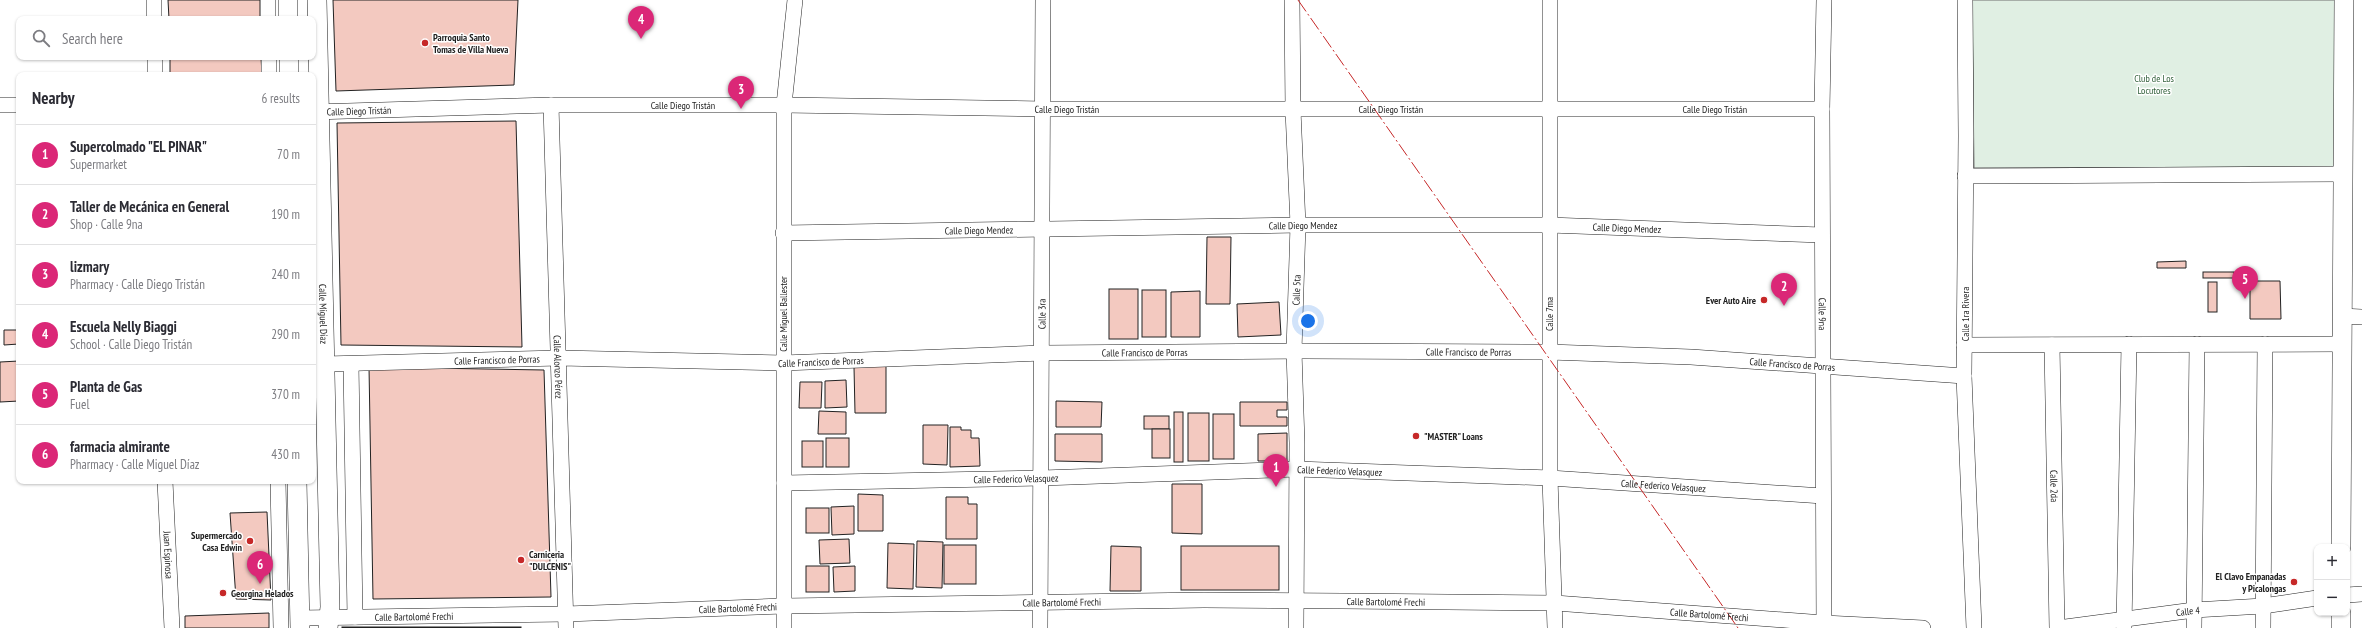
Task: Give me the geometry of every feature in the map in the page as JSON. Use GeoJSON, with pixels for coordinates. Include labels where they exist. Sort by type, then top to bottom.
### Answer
{"type":"FeatureCollection","features":[{"type":"Feature","properties":{"kind":"street"},"geometry":{"type":"LineString","coordinates":[[154,0],[154,16]]}},
{"type":"Feature","properties":{"kind":"street"},"geometry":{"type":"LineString","coordinates":[[268,0],[268,16]]}},
{"type":"Feature","properties":{"kind":"street"},"geometry":{"type":"LineString","coordinates":[[288,0],[288,16]]}},
{"type":"Feature","properties":{"kind":"street","name":"Calle Miguel Díaz"},"geometry":{"type":"LineString","coordinates":[[317,0],[316,112],[325,364],[330,608],[327,623]]}},
{"type":"Feature","properties":{"kind":"street","name":"Calle Miguel Ballester"},"geometry":{"type":"LineString","coordinates":[[784,628],[784,105],[795,0]]}},
{"type":"Feature","properties":{"kind":"street","name":"Calle 3ra"},"geometry":{"type":"LineString","coordinates":[[1040,628],[1043,353],[1043,0]]}},
{"type":"Feature","properties":{"kind":"street","name":"Calle 5ta"},"geometry":{"type":"LineString","coordinates":[[1292,0],[1293,110],[1298,225],[1294,351],[1296,628]]}},
{"type":"Feature","properties":{"kind":"street","name":"Calle 7ma"},"geometry":{"type":"LineString","coordinates":[[1550,0],[1550,478],[1555,628]]}},
{"type":"Feature","properties":{"kind":"street","name":"Calle 9na"},"geometry":{"type":"LineString","coordinates":[[1824,0],[1822,109],[1824,626]]}},
{"type":"Feature","properties":{"kind":"street","name":"Calle 1ra Rivera"},"geometry":{"type":"LineString","coordinates":[[1965,0],[1964,376],[1974,628]]}},
{"type":"Feature","properties":{"kind":"street"},"geometry":{"type":"LineString","coordinates":[[2341,544],[2341,316],[2344,0]]}},
{"type":"Feature","properties":{"kind":"street"},"geometry":{"type":"LineString","coordinates":[[155,60],[155,72]]}},
{"type":"Feature","properties":{"kind":"street"},"geometry":{"type":"LineString","coordinates":[[269,60],[269,72]]}},
{"type":"Feature","properties":{"kind":"street"},"geometry":{"type":"LineString","coordinates":[[289,60],[289,72]]}},
{"type":"Feature","properties":{"kind":"street"},"geometry":{"type":"LineString","coordinates":[[0,105],[16,105]]}},
{"type":"Feature","properties":{"kind":"street","name":"Calle Diego Tristán"},"geometry":{"type":"LineString","coordinates":[[316,112],[551,105],[784,105],[1043,109],[1293,110],[1822,109]]}},
{"type":"Feature","properties":{"kind":"street","name":"Calle Alonzo Pérez"},"geometry":{"type":"LineString","coordinates":[[551,105],[560,358],[566,621]]}},
{"type":"Feature","properties":{"kind":"street"},"geometry":{"type":"LineString","coordinates":[[1965,176],[2342,174]]}},
{"type":"Feature","properties":{"kind":"street","name":"Calle Diego Mendez"},"geometry":{"type":"LineString","coordinates":[[783,233],[1298,225],[1549,225],[1822,235]]}},
{"type":"Feature","properties":{"kind":"street"},"geometry":{"type":"LineString","coordinates":[[2341,316],[2362,317]]}},
{"type":"Feature","properties":{"kind":"street"},"geometry":{"type":"LineString","coordinates":[[2124,624],[2129,344]]}},
{"type":"Feature","properties":{"kind":"street"},"geometry":{"type":"LineString","coordinates":[[2194,628],[2197,344]]}},
{"type":"Feature","properties":{"kind":"street"},"geometry":{"type":"LineString","coordinates":[[2263,628],[2265,344]]}},
{"type":"Feature","properties":{"kind":"street"},"geometry":{"type":"LineString","coordinates":[[1964,346],[2341,344]]}},
{"type":"Feature","properties":{"kind":"street","name":"Calle 2da"},"geometry":{"type":"LineString","coordinates":[[2052,345],[2058,628]]}},
{"type":"Feature","properties":{"kind":"street","name":"Calle Francisco de Porras"},"geometry":{"type":"LineString","coordinates":[[325,364],[560,358],[783,363],[1043,353],[1294,351],[1549,352],[1691,357],[1964,376]]}},
{"type":"Feature","properties":{"kind":"street"},"geometry":{"type":"LineString","coordinates":[[351,364],[355,617]]}},
{"type":"Feature","properties":{"kind":"street","name":"Calle Federico Velasquez"},"geometry":{"type":"LineString","coordinates":[[784,483],[1042,478],[1296,469],[1550,478],[1823,496]]}},
{"type":"Feature","properties":{"kind":"street","name":"Juan Espinosa"},"geometry":{"type":"LineString","coordinates":[[165,484],[172,628]]}},
{"type":"Feature","properties":{"kind":"street"},"geometry":{"type":"LineString","coordinates":[[278,484],[281,628]]}},
{"type":"Feature","properties":{"kind":"street"},"geometry":{"type":"LineString","coordinates":[[297,484],[300,623]]}},
{"type":"Feature","properties":{"kind":"street"},"geometry":{"type":"LineString","coordinates":[[2350,595],[2362,594]]}},
{"type":"Feature","properties":{"kind":"street","name":"Calle 4"},"geometry":{"type":"LineString","coordinates":[[2058,628],[2124,624],[2194,610],[2263,606],[2314,598]]}},
{"type":"Feature","properties":{"kind":"street","name":"Calle Bartolomé Frechi"},"geometry":{"type":"LineString","coordinates":[[300,623],[327,623],[355,617],[566,621],[784,606],[1040,602],[1296,601],[1555,603],[1824,626]]}},
{"type":"Feature","properties":{"kind":"street"},"geometry":{"type":"LineString","coordinates":[[2341,616],[2341,628]]}},
{"type":"Feature","properties":{"kind":"street"},"geometry":{"type":"LineString","coordinates":[[1824,626],[1924,628]]}},
{"type":"Feature","properties":{"kind":"green space","name":"Club de Los Locutores"},"geometry":{"type":"Polygon","coordinates":[[[1972,0],[2336,0],[2335,167],[1974,168],[1972,0]]]}},
{"type":"Feature","properties":{"kind":"building"},"geometry":{"type":"Polygon","coordinates":[[[168,0],[260,0],[260,16],[169,16],[168,0]]]}},
{"type":"Feature","properties":{"kind":"building","name":"Parroquia Santo Tomas de Villa Nueva"},"geometry":{"type":"Polygon","coordinates":[[[333,0],[518,0],[514,85],[336,91],[333,0]]]}},
{"type":"Feature","properties":{"kind":"building"},"geometry":{"type":"Polygon","coordinates":[[[170,60],[261,60],[262,72],[170,72],[170,60]]]}},
{"type":"Feature","properties":{"kind":"building"},"geometry":{"type":"Polygon","coordinates":[[[516,121],[522,347],[341,345],[337,123],[516,121]]]}},
{"type":"Feature","properties":{"kind":"building"},"geometry":{"type":"Polygon","coordinates":[[[1207,237],[1231,237],[1230,304],[1206,304],[1207,237]]]}},
{"type":"Feature","properties":{"kind":"building"},"geometry":{"type":"Polygon","coordinates":[[[2186,261],[2186,268],[2157,268],[2157,262],[2186,261]]]}},
{"type":"Feature","properties":{"kind":"building"},"geometry":{"type":"Polygon","coordinates":[[[2203,272],[2234,272],[2234,278],[2203,278],[2203,272]]]}},
{"type":"Feature","properties":{"kind":"building"},"geometry":{"type":"Polygon","coordinates":[[[2250,281],[2280,281],[2281,319],[2250,319],[2250,281]]]}},
{"type":"Feature","properties":{"kind":"building"},"geometry":{"type":"Polygon","coordinates":[[[2208,282],[2217,282],[2217,312],[2208,312],[2208,282]]]}},
{"type":"Feature","properties":{"kind":"building"},"geometry":{"type":"Polygon","coordinates":[[[1109,289],[1138,289],[1138,339],[1109,339],[1109,289]]]}},
{"type":"Feature","properties":{"kind":"building"},"geometry":{"type":"Polygon","coordinates":[[[1142,290],[1166,290],[1166,337],[1142,337],[1142,290]]]}},
{"type":"Feature","properties":{"kind":"building"},"geometry":{"type":"Polygon","coordinates":[[[1200,291],[1200,337],[1171,337],[1171,292],[1200,291]]]}},
{"type":"Feature","properties":{"kind":"building"},"geometry":{"type":"Polygon","coordinates":[[[1279,302],[1281,335],[1238,337],[1237,304],[1279,302]]]}},
{"type":"Feature","properties":{"kind":"building"},"geometry":{"type":"Polygon","coordinates":[[[4,330],[16,330],[16,344],[4,345],[4,330]]]}},
{"type":"Feature","properties":{"kind":"building"},"geometry":{"type":"Polygon","coordinates":[[[16,361],[16,401],[0,402],[0,362],[16,361]]]}},
{"type":"Feature","properties":{"kind":"building"},"geometry":{"type":"Polygon","coordinates":[[[886,366],[886,413],[855,413],[854,367],[886,366]]]}},
{"type":"Feature","properties":{"kind":"building"},"geometry":{"type":"Polygon","coordinates":[[[369,367],[544,370],[551,597],[373,599],[369,367]]]}},
{"type":"Feature","properties":{"kind":"building"},"geometry":{"type":"Polygon","coordinates":[[[846,380],[847,407],[825,408],[825,381],[846,380]]]}},
{"type":"Feature","properties":{"kind":"building"},"geometry":{"type":"Polygon","coordinates":[[[800,382],[822,382],[821,408],[799,408],[800,382]]]}},
{"type":"Feature","properties":{"kind":"building"},"geometry":{"type":"Polygon","coordinates":[[[1056,401],[1102,402],[1101,427],[1056,427],[1056,401]]]}},
{"type":"Feature","properties":{"kind":"building"},"geometry":{"type":"Polygon","coordinates":[[[1240,402],[1287,402],[1287,410],[1277,410],[1277,417],[1287,417],[1287,426],[1240,426],[1240,402]]]}},
{"type":"Feature","properties":{"kind":"building"},"geometry":{"type":"Polygon","coordinates":[[[819,411],[846,412],[846,434],[818,434],[819,411]]]}},
{"type":"Feature","properties":{"kind":"building"},"geometry":{"type":"Polygon","coordinates":[[[1174,412],[1183,412],[1183,462],[1174,462],[1174,412]]]}},
{"type":"Feature","properties":{"kind":"building"},"geometry":{"type":"Polygon","coordinates":[[[1188,413],[1209,413],[1209,461],[1188,461],[1188,413]]]}},
{"type":"Feature","properties":{"kind":"building"},"geometry":{"type":"Polygon","coordinates":[[[1213,414],[1234,414],[1234,459],[1213,459],[1213,414]]]}},
{"type":"Feature","properties":{"kind":"building"},"geometry":{"type":"Polygon","coordinates":[[[1144,416],[1169,416],[1169,429],[1144,429],[1144,416]]]}},
{"type":"Feature","properties":{"kind":"building"},"geometry":{"type":"Polygon","coordinates":[[[923,425],[948,425],[947,465],[923,464],[923,425]]]}},
{"type":"Feature","properties":{"kind":"building"},"geometry":{"type":"Polygon","coordinates":[[[950,427],[961,427],[961,430],[971,430],[971,438],[979,438],[980,466],[950,467],[950,427]]]}},
{"type":"Feature","properties":{"kind":"building"},"geometry":{"type":"Polygon","coordinates":[[[1152,429],[1170,429],[1170,458],[1152,458],[1152,429]]]}},
{"type":"Feature","properties":{"kind":"building"},"geometry":{"type":"Polygon","coordinates":[[[1287,433],[1287,461],[1258,461],[1258,434],[1287,433]]]}},
{"type":"Feature","properties":{"kind":"building"},"geometry":{"type":"Polygon","coordinates":[[[1055,434],[1102,434],[1102,462],[1055,461],[1055,434]]]}},
{"type":"Feature","properties":{"kind":"building"},"geometry":{"type":"Polygon","coordinates":[[[826,438],[849,438],[849,467],[826,467],[826,438]]]}},
{"type":"Feature","properties":{"kind":"building"},"geometry":{"type":"Polygon","coordinates":[[[802,441],[823,441],[823,467],[802,467],[802,441]]]}},
{"type":"Feature","properties":{"kind":"building"},"geometry":{"type":"Polygon","coordinates":[[[1172,484],[1202,484],[1202,534],[1172,533],[1172,484]]]}},
{"type":"Feature","properties":{"kind":"building"},"geometry":{"type":"Polygon","coordinates":[[[858,494],[883,495],[883,531],[858,531],[858,494]]]}},
{"type":"Feature","properties":{"kind":"building"},"geometry":{"type":"Polygon","coordinates":[[[946,497],[968,497],[968,504],[977,504],[977,539],[946,539],[946,497]]]}},
{"type":"Feature","properties":{"kind":"building"},"geometry":{"type":"Polygon","coordinates":[[[854,506],[854,534],[832,535],[831,507],[854,506]]]}},
{"type":"Feature","properties":{"kind":"building"},"geometry":{"type":"Polygon","coordinates":[[[806,508],[829,508],[829,533],[806,533],[806,508]]]}},
{"type":"Feature","properties":{"kind":"building","name":"Supermercado Casa Edwin"},"geometry":{"type":"Polygon","coordinates":[[[267,512],[271,600],[236,599],[230,513],[267,512]]]}},
{"type":"Feature","properties":{"kind":"building"},"geometry":{"type":"Polygon","coordinates":[[[849,539],[850,563],[820,564],[819,540],[849,539]]]}},
{"type":"Feature","properties":{"kind":"building"},"geometry":{"type":"Polygon","coordinates":[[[917,541],[943,542],[942,588],[916,587],[917,541]]]}},
{"type":"Feature","properties":{"kind":"building"},"geometry":{"type":"Polygon","coordinates":[[[888,543],[914,544],[913,589],[887,588],[888,543]]]}},
{"type":"Feature","properties":{"kind":"building"},"geometry":{"type":"Polygon","coordinates":[[[944,545],[976,545],[976,584],[944,584],[944,545]]]}},
{"type":"Feature","properties":{"kind":"building"},"geometry":{"type":"Polygon","coordinates":[[[1111,546],[1141,547],[1141,591],[1110,591],[1111,546]]]}},
{"type":"Feature","properties":{"kind":"building"},"geometry":{"type":"Polygon","coordinates":[[[1181,546],[1279,546],[1279,590],[1181,590],[1181,546]]]}},
{"type":"Feature","properties":{"kind":"building"},"geometry":{"type":"Polygon","coordinates":[[[806,566],[829,566],[829,592],[806,592],[806,566]]]}},
{"type":"Feature","properties":{"kind":"building"},"geometry":{"type":"Polygon","coordinates":[[[855,566],[855,591],[834,592],[833,567],[855,566]]]}},
{"type":"Feature","properties":{"kind":"building"},"geometry":{"type":"Polygon","coordinates":[[[269,613],[269,628],[185,628],[185,616],[269,613]]]}},
{"type":"Feature","properties":{"kind":"building"},"geometry":{"type":"Polygon","coordinates":[[[521,627],[521,628],[342,628],[521,627]]]}},
{"type":"Feature","properties":{"kind":"power"},"geometry":{"type":"LineString","coordinates":[[1298,0],[1738,628]]}},
{"type":"Feature","properties":{"kind":"place","name":"Escuela Nelly Biaggi"},"geometry":{"type":"Point","coordinates":[641,39]}},
{"type":"Feature","properties":{"kind":"place","name":"Parroquia Santo Tomas de Villa Nueva"},"geometry":{"type":"Point","coordinates":[425,43]}},
{"type":"Feature","properties":{"kind":"place","name":"lizmary"},"geometry":{"type":"Point","coordinates":[741,109]}},
{"type":"Feature","properties":{"kind":"place","name":"Planta de Gas"},"geometry":{"type":"Point","coordinates":[2245,299]}},
{"type":"Feature","properties":{"kind":"place","name":"Ever Auto Aire"},"geometry":{"type":"Point","coordinates":[1764,300]}},
{"type":"Feature","properties":{"kind":"place","name":"Taller de Mecánica en General"},"geometry":{"type":"Point","coordinates":[1784,306]}},
{"type":"Feature","properties":{"kind":"place","name":"\"MASTER\" Loans"},"geometry":{"type":"Point","coordinates":[1416,436]}},
{"type":"Feature","properties":{"kind":"place","name":"Supercolmado \"EL PINAR\""},"geometry":{"type":"Point","coordinates":[1276,487]}},
{"type":"Feature","properties":{"kind":"place","name":"Supermercado Casa Edwin"},"geometry":{"type":"Point","coordinates":[250,541]}},
{"type":"Feature","properties":{"kind":"place","name":"Carniceria \"DULCENIS\""},"geometry":{"type":"Point","coordinates":[521,560]}},
{"type":"Feature","properties":{"kind":"place","name":"El Clavo Empanadas y Picalongas"},"geometry":{"type":"Point","coordinates":[2294,582]}},
{"type":"Feature","properties":{"kind":"place","name":"farmacia almirante"},"geometry":{"type":"Point","coordinates":[260,584]}},
{"type":"Feature","properties":{"kind":"place","name":"Georgina Helados"},"geometry":{"type":"Point","coordinates":[223,593]}}]}
